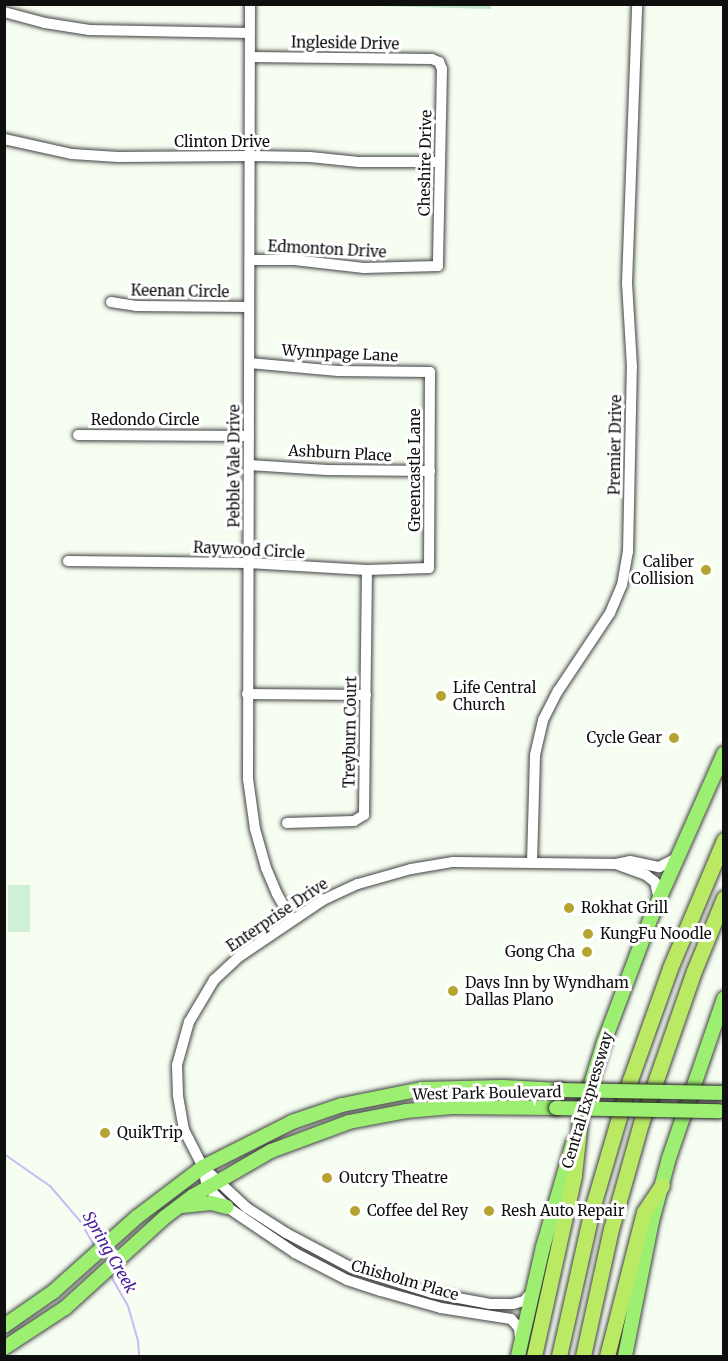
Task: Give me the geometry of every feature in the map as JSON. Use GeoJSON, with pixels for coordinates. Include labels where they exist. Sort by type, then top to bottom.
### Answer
{"type":"FeatureCollection","features":[{"type":"Feature","properties":{"kind":"highway"},"geometry":{"type":"LineString","coordinates":[[559,1356],[590,1220],[630,1080],[674,958],[723,840]]}},
{"type":"Feature","properties":{"kind":"highway"},"geometry":{"type":"LineString","coordinates":[[583,1356],[621,1190],[641,1123],[694,971],[723,898]]}},
{"type":"Feature","properties":{"kind":"highway"},"geometry":{"type":"LineString","coordinates":[[534,1356],[574,1176],[579,1120]]}},
{"type":"Feature","properties":{"kind":"highway"},"geometry":{"type":"LineString","coordinates":[[607,1356],[644,1212],[662,1185]]}},
{"type":"Feature","properties":{"kind":"main road","name":"Central Expressway"},"geometry":{"type":"LineString","coordinates":[[518,1356],[531,1293],[579,1120],[624,988],[658,900],[723,753]]}},
{"type":"Feature","properties":{"kind":"main road"},"geometry":{"type":"LineString","coordinates":[[625,1356],[662,1185],[693,1083],[723,998]]}},
{"type":"Feature","properties":{"kind":"main road","name":"West Park Boulevard"},"geometry":{"type":"LineString","coordinates":[[9,1323],[75,1274],[162,1197],[203,1167],[292,1122],[370,1098],[422,1089],[454,1087],[723,1093]]}},
{"type":"Feature","properties":{"kind":"main road","name":"West Park Boulevard"},"geometry":{"type":"LineString","coordinates":[[4,1348],[84,1293],[180,1207],[213,1183],[297,1140],[379,1115],[430,1108],[721,1111]]}},
{"type":"Feature","properties":{"kind":"main road"},"geometry":{"type":"LineString","coordinates":[[180,1207],[211,1203],[227,1207]]}},
{"type":"Feature","properties":{"kind":"main road"},"geometry":{"type":"LineString","coordinates":[[9,1323],[22,1337]]}},
{"type":"Feature","properties":{"kind":"street","name":"Pebble Vale Drive"},"geometry":{"type":"LineString","coordinates":[[250,4],[248,779],[253,818],[270,881],[292,920]]}},
{"type":"Feature","properties":{"kind":"street","name":"Premier Drive"},"geometry":{"type":"LineString","coordinates":[[532,863],[535,755],[543,720],[558,691],[610,613],[618,597],[626,567],[632,367],[627,283],[637,4]]}},
{"type":"Feature","properties":{"kind":"street"},"geometry":{"type":"LineString","coordinates":[[4,12],[45,23],[89,30],[250,33]]}},
{"type":"Feature","properties":{"kind":"street","name":"Ingleside Drive"},"geometry":{"type":"LineString","coordinates":[[250,57],[439,62]]}},
{"type":"Feature","properties":{"kind":"street","name":"Cheshire Drive"},"geometry":{"type":"LineString","coordinates":[[438,266],[442,69],[439,62]]}},
{"type":"Feature","properties":{"kind":"street","name":"Clinton Drive"},"geometry":{"type":"LineString","coordinates":[[5,142],[88,155],[251,156],[359,162],[440,162]]}},
{"type":"Feature","properties":{"kind":"street","name":"Edmonton Drive"},"geometry":{"type":"LineString","coordinates":[[250,260],[294,260],[364,268],[438,266]]}},
{"type":"Feature","properties":{"kind":"street","name":"Keenan Circle"},"geometry":{"type":"LineString","coordinates":[[111,302],[136,306],[249,307]]}},
{"type":"Feature","properties":{"kind":"street","name":"Wynnpage Lane"},"geometry":{"type":"LineString","coordinates":[[249,363],[338,371],[430,372]]}},
{"type":"Feature","properties":{"kind":"street","name":"Greencastle Lane"},"geometry":{"type":"LineString","coordinates":[[429,568],[430,372]]}},
{"type":"Feature","properties":{"kind":"street","name":"Redondo Circle"},"geometry":{"type":"LineString","coordinates":[[78,435],[249,436]]}},
{"type":"Feature","properties":{"kind":"street","name":"Ashburn Place"},"geometry":{"type":"LineString","coordinates":[[249,465],[327,470],[430,471]]}},
{"type":"Feature","properties":{"kind":"street","name":"Raywood Circle"},"geometry":{"type":"LineString","coordinates":[[68,561],[248,563],[367,570],[429,568]]}},
{"type":"Feature","properties":{"kind":"street","name":"Treyburn Court"},"geometry":{"type":"LineString","coordinates":[[287,823],[354,821],[364,815],[367,570]]}},
{"type":"Feature","properties":{"kind":"street"},"geometry":{"type":"LineString","coordinates":[[247,694],[366,695]]}},
{"type":"Feature","properties":{"kind":"street","name":"Enterprise Drive"},"geometry":{"type":"LineString","coordinates":[[213,1183],[184,1130],[178,1095],[177,1065],[189,1022],[204,993],[228,966],[292,920],[339,892],[411,869],[453,862],[616,864],[637,862],[659,867],[677,858]]}},
{"type":"Feature","properties":{"kind":"street","name":"Enterprise Drive"},"geometry":{"type":"LineString","coordinates":[[616,864],[646,875],[656,882],[658,900]]}},
{"type":"Feature","properties":{"kind":"street","name":"Chisholm Place"},"geometry":{"type":"LineString","coordinates":[[213,1183],[227,1207],[267,1236],[347,1280],[429,1305],[511,1319],[519,1328],[520,1340]]}},
{"type":"Feature","properties":{"kind":"street","name":"Chisholm Place"},"geometry":{"type":"LineString","coordinates":[[213,1183],[247,1208],[310,1247],[352,1268],[432,1293],[490,1304],[513,1304],[524,1300],[531,1293]]}},
{"type":"Feature","properties":{"kind":"street"},"geometry":{"type":"LineString","coordinates":[[304,1257],[310,1247]]}},
{"type":"Feature","properties":{"kind":"street"},"geometry":{"type":"LineString","coordinates":[[429,1305],[432,1293]]}},
{"type":"Feature","properties":{"kind":"green space"},"geometry":{"type":"Polygon","coordinates":[[[491,4],[491,9],[341,5],[491,4]]]}},
{"type":"Feature","properties":{"kind":"green space"},"geometry":{"type":"Polygon","coordinates":[[[8,885],[30,885],[30,932],[8,932],[8,885]]]}},
{"type":"Feature","properties":{"kind":"waterway","name":"Spring Creek"},"geometry":{"type":"LineString","coordinates":[[4,1154],[50,1186],[80,1221],[95,1247]]}},
{"type":"Feature","properties":{"kind":"waterway","name":"Spring Creek"},"geometry":{"type":"LineString","coordinates":[[109,1273],[128,1306],[138,1340],[139,1356]]}},
{"type":"Feature","properties":{"kind":"place","name":"Caliber Collision"},"geometry":{"type":"Point","coordinates":[706,570]}},
{"type":"Feature","properties":{"kind":"place","name":"Life Central Church"},"geometry":{"type":"Point","coordinates":[441,696]}},
{"type":"Feature","properties":{"kind":"place","name":"Cycle Gear"},"geometry":{"type":"Point","coordinates":[674,738]}},
{"type":"Feature","properties":{"kind":"place","name":"Rokhat Grill"},"geometry":{"type":"Point","coordinates":[569,908]}},
{"type":"Feature","properties":{"kind":"place","name":"KungFu Noodle"},"geometry":{"type":"Point","coordinates":[588,934]}},
{"type":"Feature","properties":{"kind":"place","name":"Gong Cha"},"geometry":{"type":"Point","coordinates":[587,952]}},
{"type":"Feature","properties":{"kind":"place","name":"Days Inn by Wyndham Dallas Plano"},"geometry":{"type":"Point","coordinates":[453,991]}},
{"type":"Feature","properties":{"kind":"place","name":"QuikTrip"},"geometry":{"type":"Point","coordinates":[105,1133]}},
{"type":"Feature","properties":{"kind":"place","name":"Outcry Theatre"},"geometry":{"type":"Point","coordinates":[327,1178]}},
{"type":"Feature","properties":{"kind":"place","name":"Coffee del Rey"},"geometry":{"type":"Point","coordinates":[355,1211]}},
{"type":"Feature","properties":{"kind":"place","name":"Resh Auto Repair"},"geometry":{"type":"Point","coordinates":[489,1211]}}]}
